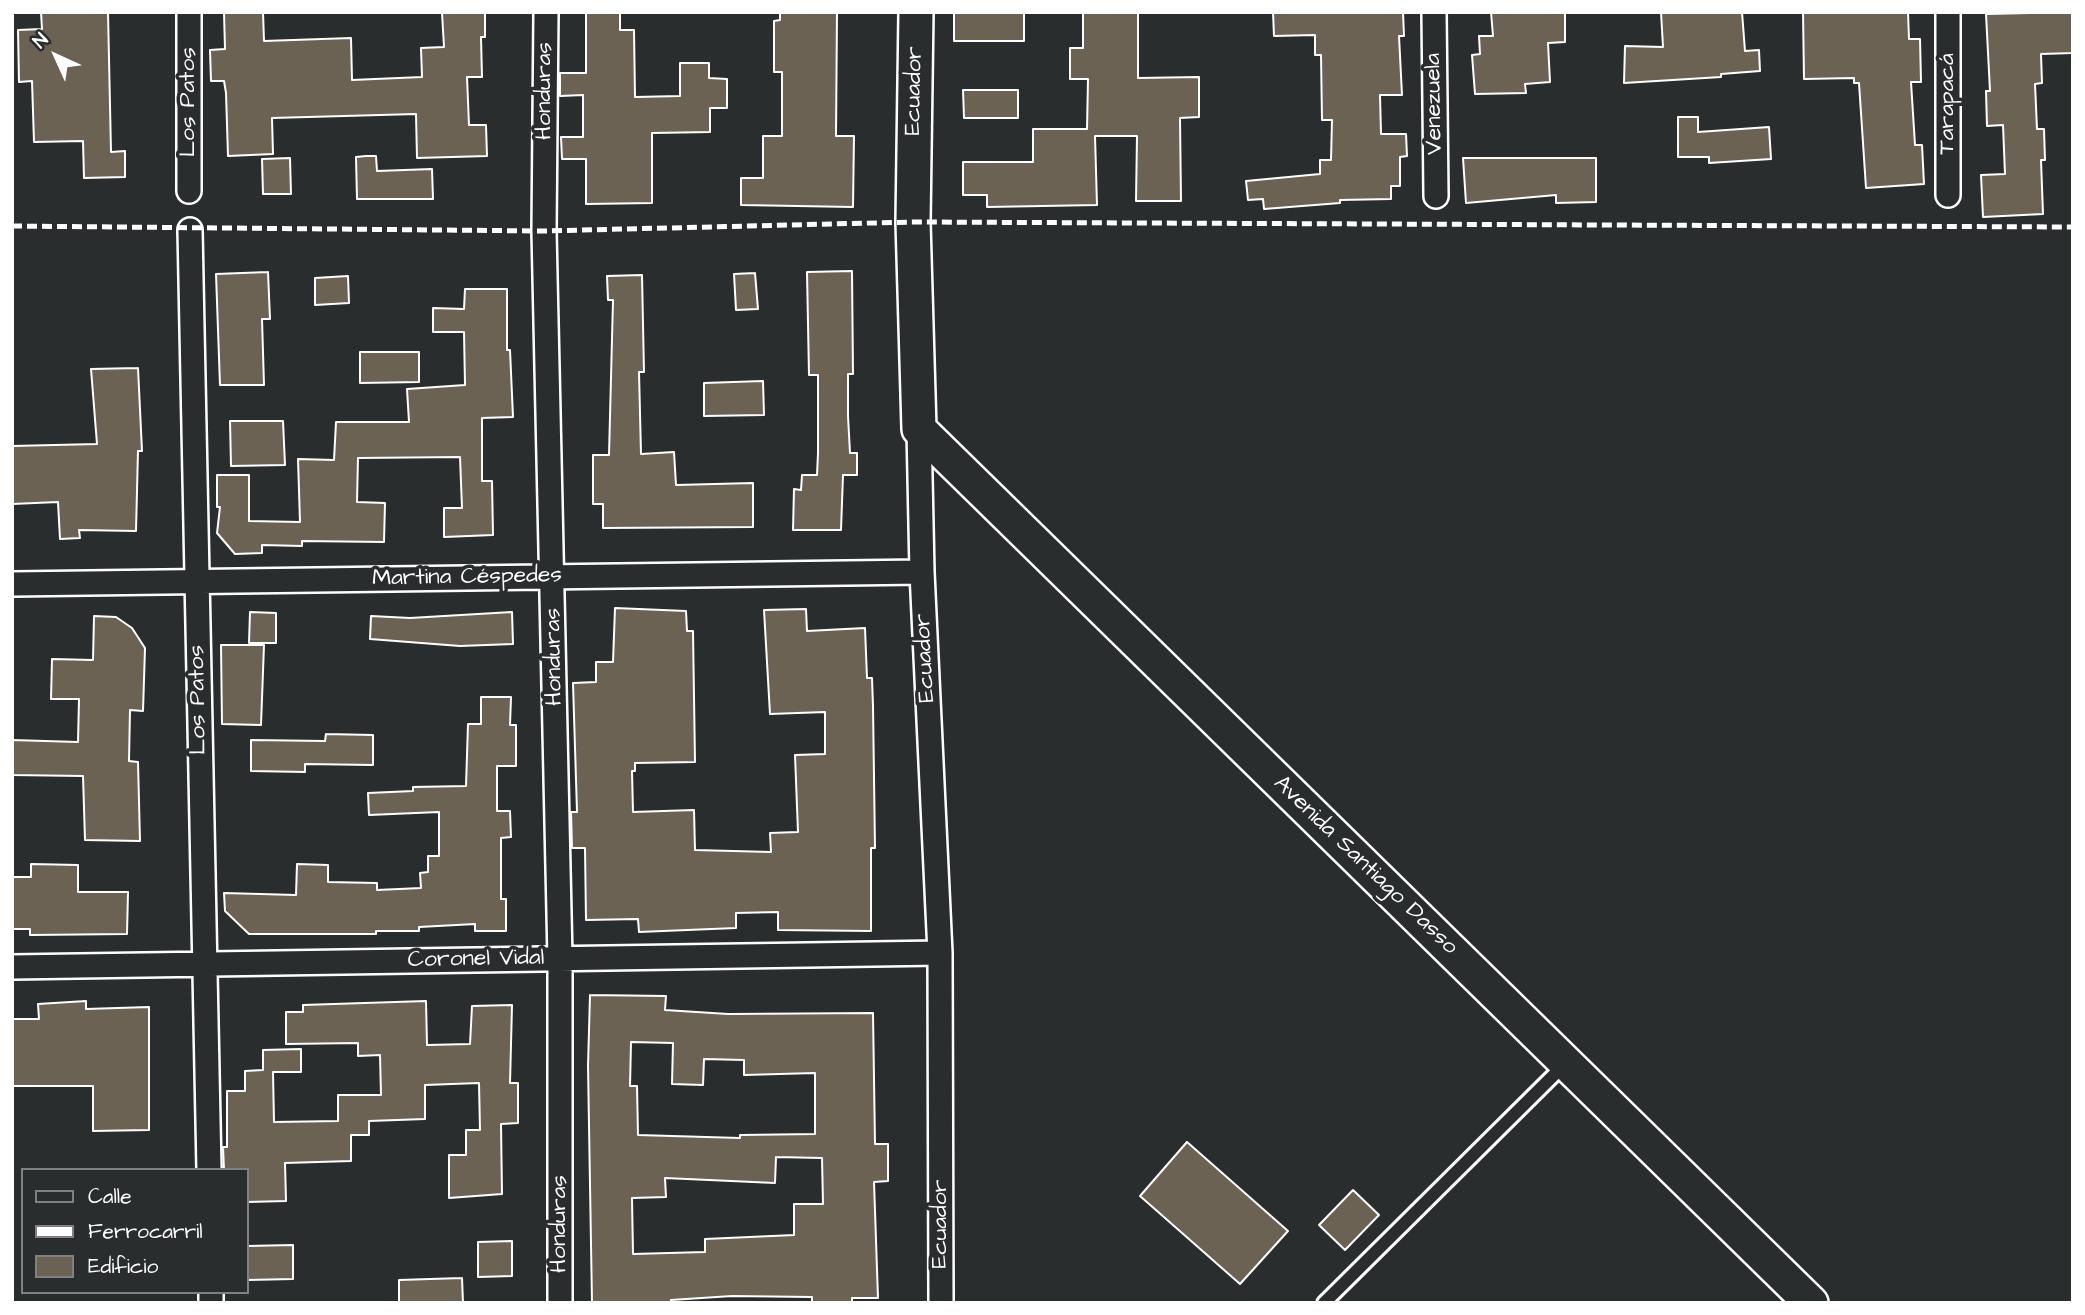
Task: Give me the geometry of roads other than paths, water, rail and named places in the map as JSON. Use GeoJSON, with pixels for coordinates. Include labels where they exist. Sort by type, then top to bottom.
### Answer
{"type":"FeatureCollection","features":[{"type":"Feature","properties":{"kind":"main road","name":"Ecuador"},"geometry":{"type":"LineString","coordinates":[[916,12],[913,222],[919,429]]}},
{"type":"Feature","properties":{"kind":"main road","name":"Avenida Santiago Dasso"},"geometry":{"type":"LineString","coordinates":[[919,429],[1811,1303]]}},
{"type":"Feature","properties":{"kind":"street","name":"Los Patos"},"geometry":{"type":"LineString","coordinates":[[189,12],[189,191]]}},
{"type":"Feature","properties":{"kind":"street","name":"Honduras"},"geometry":{"type":"LineString","coordinates":[[546,12],[544,231],[554,577],[560,959],[559,1303]]}},
{"type":"Feature","properties":{"kind":"street","name":"Venezuela"},"geometry":{"type":"LineString","coordinates":[[1434,12],[1436,196]]}},
{"type":"Feature","properties":{"kind":"street","name":"Tarapacá"},"geometry":{"type":"LineString","coordinates":[[1948,12],[1948,195]]}},
{"type":"Feature","properties":{"kind":"street","name":"Los Patos"},"geometry":{"type":"LineString","coordinates":[[190,230],[209,1168]]}},
{"type":"Feature","properties":{"kind":"street","name":"Ecuador"},"geometry":{"type":"LineString","coordinates":[[919,429],[922,572],[940,953],[941,1303]]}},
{"type":"Feature","properties":{"kind":"street","name":"Martina Céspedes"},"geometry":{"type":"LineString","coordinates":[[12,584],[922,572]]}},
{"type":"Feature","properties":{"kind":"street","name":"Coronel Vidal"},"geometry":{"type":"LineString","coordinates":[[12,967],[940,953]]}},
{"type":"Feature","properties":{"kind":"lane"},"geometry":{"type":"LineString","coordinates":[[1324,1303],[1566,1063]]}},
{"type":"Feature","properties":{"kind":"railway"},"geometry":{"type":"LineString","coordinates":[[12,226],[544,231],[913,222],[2073,227]]}}]}
